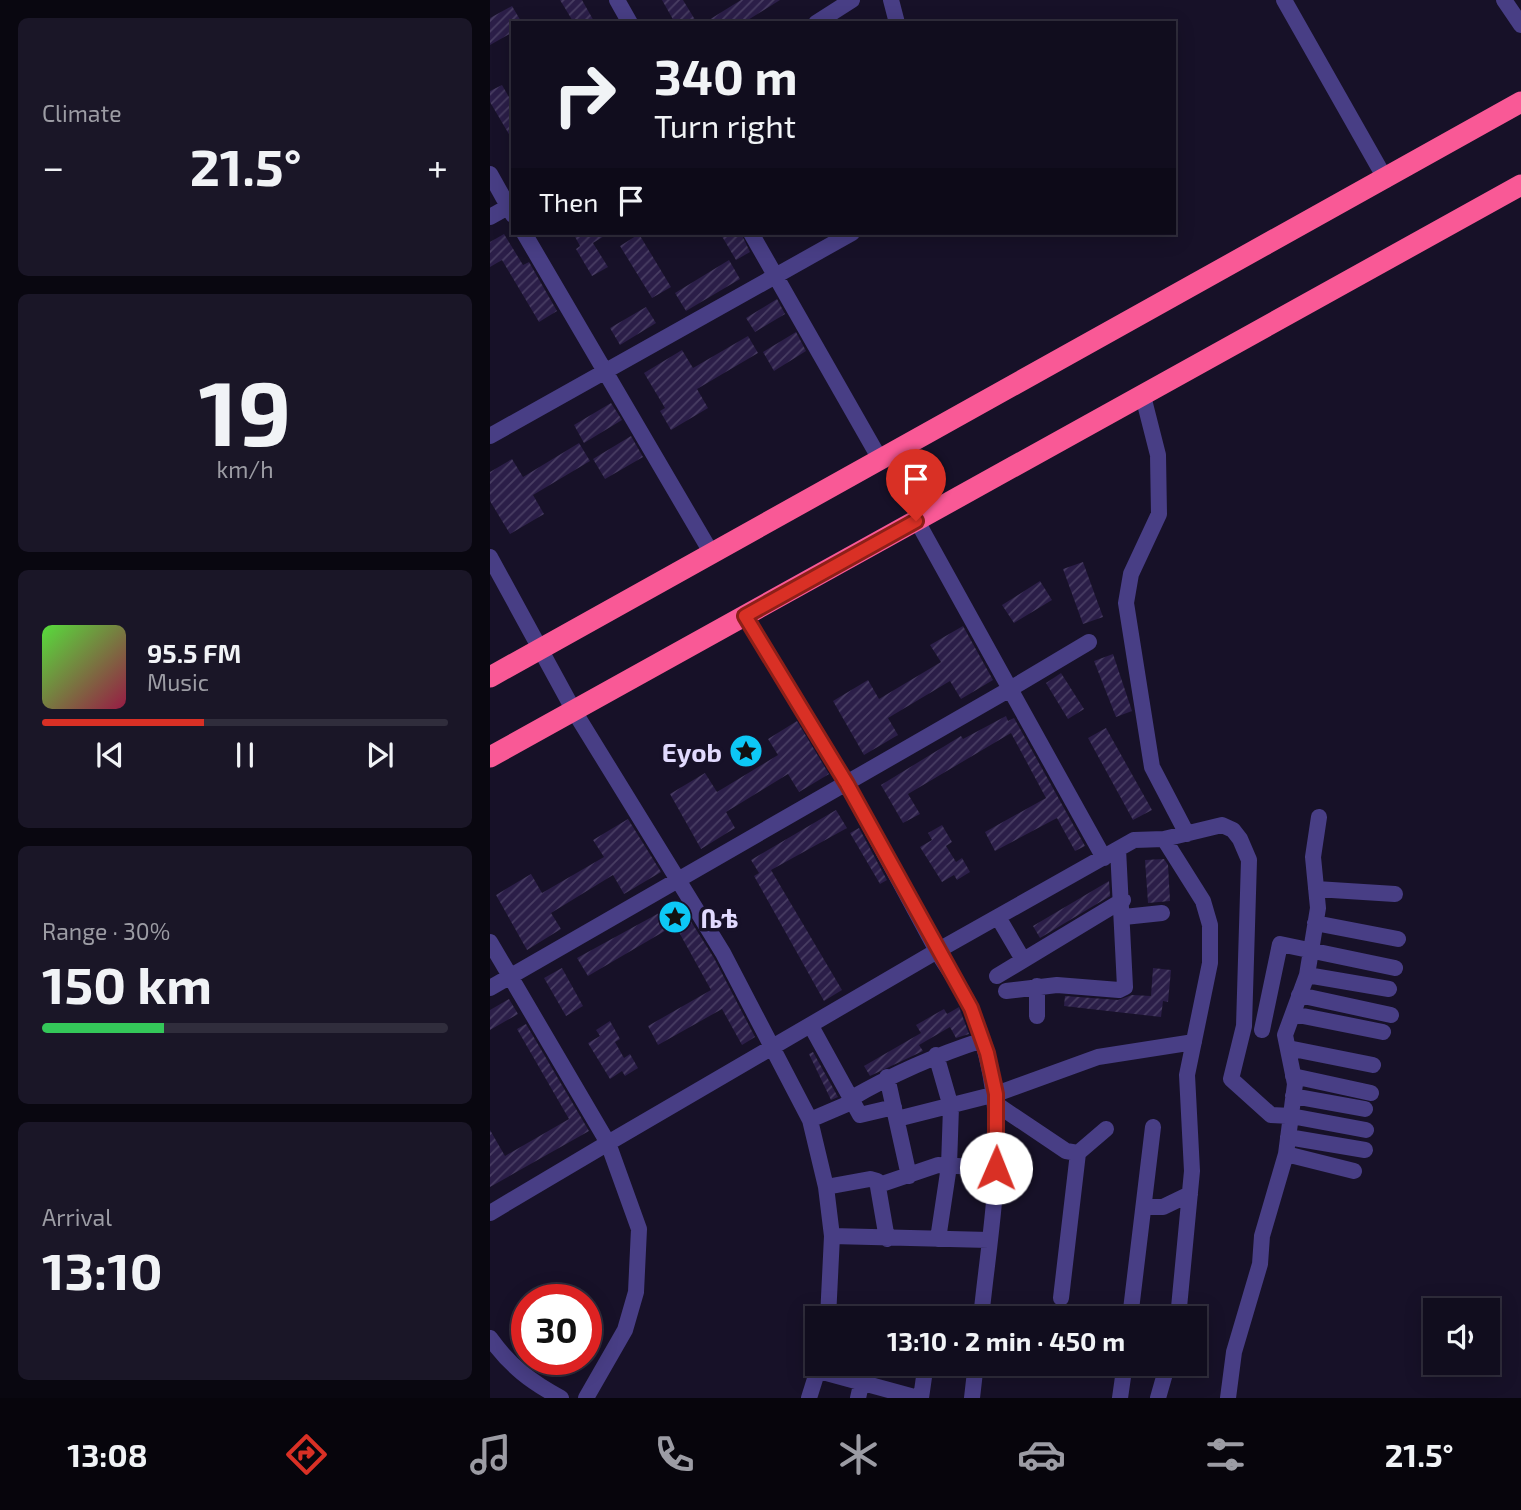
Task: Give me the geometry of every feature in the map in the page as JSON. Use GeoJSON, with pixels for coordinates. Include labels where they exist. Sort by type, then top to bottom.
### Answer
{"type":"FeatureCollection","features":[{"type":"Feature","properties":{"kind":"highway"},"geometry":{"type":"LineString","coordinates":[[490,677],[1386,180],[1521,102]]}},
{"type":"Feature","properties":{"kind":"highway"},"geometry":{"type":"LineString","coordinates":[[490,757],[1521,185]]}},
{"type":"Feature","properties":{"kind":"street"},"geometry":{"type":"LineString","coordinates":[[617,0],[629,21]]}},
{"type":"Feature","properties":{"kind":"street"},"geometry":{"type":"LineString","coordinates":[[819,21],[852,0]]}},
{"type":"Feature","properties":{"kind":"street"},"geometry":{"type":"LineString","coordinates":[[891,0],[896,21]]}},
{"type":"Feature","properties":{"kind":"street"},"geometry":{"type":"LineString","coordinates":[[1284,0],[1386,180]]}},
{"type":"Feature","properties":{"kind":"street"},"geometry":{"type":"LineString","coordinates":[[1504,0],[1521,25]]}},
{"type":"Feature","properties":{"kind":"street"},"geometry":{"type":"LineString","coordinates":[[490,174],[511,209],[490,217]]}},
{"type":"Feature","properties":{"kind":"street"},"geometry":{"type":"LineString","coordinates":[[524,235],[712,554]]}},
{"type":"Feature","properties":{"kind":"street"},"geometry":{"type":"LineString","coordinates":[[752,235],[881,461]]}},
{"type":"Feature","properties":{"kind":"street"},"geometry":{"type":"LineString","coordinates":[[490,436],[848,235]]}},
{"type":"Feature","properties":{"kind":"street"},"geometry":{"type":"LineString","coordinates":[[1143,396],[1158,455],[1159,514],[1130,574],[1126,603],[1152,767],[1187,834]]}},
{"type":"Feature","properties":{"kind":"street"},"geometry":{"type":"LineString","coordinates":[[917,520],[1104,858]]}},
{"type":"Feature","properties":{"kind":"street"},"geometry":{"type":"LineString","coordinates":[[490,558],[574,711],[679,880],[775,1048],[810,1120],[826,1187],[832,1236],[829,1306]]}},
{"type":"Feature","properties":{"kind":"street"},"geometry":{"type":"LineString","coordinates":[[745,616],[847,784],[937,951],[971,1008],[983,1040],[996,1099],[996,1168],[982,1306]]}},
{"type":"Feature","properties":{"kind":"street"},"geometry":{"type":"LineString","coordinates":[[490,988],[1089,642]]}},
{"type":"Feature","properties":{"kind":"street"},"geometry":{"type":"LineString","coordinates":[[1228,1398],[1234,1352],[1260,1264],[1262,1236],[1286,1154],[1293,1096],[1293,1076],[1287,1041],[1307,975],[1315,923],[1313,857],[1319,817]]}},
{"type":"Feature","properties":{"kind":"street"},"geometry":{"type":"LineString","coordinates":[[490,1213],[937,951],[1134,840],[1164,839],[1211,825],[1223,825],[1233,830],[1240,839],[1251,870],[1244,1026],[1231,1079],[1271,1115],[1291,1116],[1366,1130]]}},
{"type":"Feature","properties":{"kind":"street"},"geometry":{"type":"LineString","coordinates":[[1164,839],[1203,901],[1210,925],[1210,963],[1187,1075],[1192,1171],[1179,1306]]}},
{"type":"Feature","properties":{"kind":"street"},"geometry":{"type":"LineString","coordinates":[[1118,849],[1123,900],[1124,917],[1125,987],[1119,990],[1037,986],[1009,990],[1001,973],[1123,900]]}},
{"type":"Feature","properties":{"kind":"street"},"geometry":{"type":"LineString","coordinates":[[1316,890],[1395,894]]}},
{"type":"Feature","properties":{"kind":"street"},"geometry":{"type":"LineString","coordinates":[[1124,917],[1163,913]]}},
{"type":"Feature","properties":{"kind":"street"},"geometry":{"type":"LineString","coordinates":[[998,917],[1022,958]]}},
{"type":"Feature","properties":{"kind":"street"},"geometry":{"type":"LineString","coordinates":[[1315,923],[1398,939]]}},
{"type":"Feature","properties":{"kind":"street"},"geometry":{"type":"LineString","coordinates":[[490,942],[608,1143],[639,1229],[636,1292],[625,1329],[586,1398]]}},
{"type":"Feature","properties":{"kind":"street"},"geometry":{"type":"LineString","coordinates":[[1262,1030],[1280,944],[1395,968]]}},
{"type":"Feature","properties":{"kind":"street"},"geometry":{"type":"LineString","coordinates":[[1307,975],[1389,989]]}},
{"type":"Feature","properties":{"kind":"street"},"geometry":{"type":"LineString","coordinates":[[1037,986],[1037,1016]]}},
{"type":"Feature","properties":{"kind":"street"},"geometry":{"type":"LineString","coordinates":[[1299,995],[1391,1015]]}},
{"type":"Feature","properties":{"kind":"street"},"geometry":{"type":"LineString","coordinates":[[1293,1014],[1383,1032]]}},
{"type":"Feature","properties":{"kind":"street"},"geometry":{"type":"LineString","coordinates":[[811,1026],[860,1115],[951,1107],[996,1099],[1098,1057],[1194,1042]]}},
{"type":"Feature","properties":{"kind":"street"},"geometry":{"type":"LineString","coordinates":[[1244,1026],[1373,1065]]}},
{"type":"Feature","properties":{"kind":"street"},"geometry":{"type":"LineString","coordinates":[[810,1120],[851,1101],[887,1077],[934,1056],[983,1040]]}},
{"type":"Feature","properties":{"kind":"street"},"geometry":{"type":"LineString","coordinates":[[924,1042],[934,1056],[951,1107],[948,1166],[939,1239]]}},
{"type":"Feature","properties":{"kind":"street"},"geometry":{"type":"LineString","coordinates":[[1293,1076],[1371,1093]]}},
{"type":"Feature","properties":{"kind":"street"},"geometry":{"type":"LineString","coordinates":[[887,1077],[909,1176]]}},
{"type":"Feature","properties":{"kind":"street"},"geometry":{"type":"LineString","coordinates":[[1293,1096],[1365,1109]]}},
{"type":"Feature","properties":{"kind":"street"},"geometry":{"type":"LineString","coordinates":[[996,1099],[1066,1151],[1078,1153]]}},
{"type":"Feature","properties":{"kind":"street"},"geometry":{"type":"LineString","coordinates":[[1132,1306],[1153,1127]]}},
{"type":"Feature","properties":{"kind":"street"},"geometry":{"type":"LineString","coordinates":[[1061,1298],[1078,1153],[1106,1129]]}},
{"type":"Feature","properties":{"kind":"street"},"geometry":{"type":"LineString","coordinates":[[1288,1137],[1365,1150]]}},
{"type":"Feature","properties":{"kind":"street"},"geometry":{"type":"LineString","coordinates":[[1286,1154],[1354,1171]]}},
{"type":"Feature","properties":{"kind":"street"},"geometry":{"type":"LineString","coordinates":[[879,1185],[938,1165],[996,1168]]}},
{"type":"Feature","properties":{"kind":"street"},"geometry":{"type":"LineString","coordinates":[[826,1187],[870,1179],[877,1181],[887,1239]]}},
{"type":"Feature","properties":{"kind":"street"},"geometry":{"type":"LineString","coordinates":[[1144,1207],[1163,1207],[1189,1194]]}},
{"type":"Feature","properties":{"kind":"street"},"geometry":{"type":"LineString","coordinates":[[832,1236],[989,1240]]}},
{"type":"Feature","properties":{"kind":"street"},"geometry":{"type":"LineString","coordinates":[[490,1338],[505,1358],[550,1396]]}},
{"type":"Feature","properties":{"kind":"street"},"geometry":{"type":"LineString","coordinates":[[490,1367],[505,1358]]}},
{"type":"Feature","properties":{"kind":"street"},"geometry":{"type":"LineString","coordinates":[[808,1398],[816,1376]]}},
{"type":"Feature","properties":{"kind":"street"},"geometry":{"type":"LineString","coordinates":[[835,1376],[861,1391],[920,1398],[924,1376]]}},
{"type":"Feature","properties":{"kind":"street"},"geometry":{"type":"LineString","coordinates":[[972,1398],[975,1376]]}},
{"type":"Feature","properties":{"kind":"street"},"geometry":{"type":"LineString","coordinates":[[1120,1398],[1123,1376]]}},
{"type":"Feature","properties":{"kind":"street"},"geometry":{"type":"LineString","coordinates":[[1157,1398],[1164,1376]]}},
{"type":"Feature","properties":{"kind":"building"},"geometry":{"type":"Polygon","coordinates":[[[560,0],[582,0],[594,21],[573,21],[560,0]]]}},
{"type":"Feature","properties":{"kind":"building"},"geometry":{"type":"Polygon","coordinates":[[[662,0],[683,0],[696,21],[674,21],[662,0]]]}},
{"type":"Feature","properties":{"kind":"building"},"geometry":{"type":"Polygon","coordinates":[[[741,0],[780,0],[746,21],[707,21],[741,0]]]}},
{"type":"Feature","properties":{"kind":"building"},"geometry":{"type":"Polygon","coordinates":[[[512,6],[521,21],[511,21],[511,33],[490,45],[490,18],[512,6]]]}},
{"type":"Feature","properties":{"kind":"building"},"geometry":{"type":"Polygon","coordinates":[[[502,85],[511,101],[511,138],[490,102],[490,91],[502,85]]]}},
{"type":"Feature","properties":{"kind":"building"},"geometry":{"type":"Polygon","coordinates":[[[504,234],[523,265],[529,262],[557,311],[539,322],[502,260],[490,267],[490,242],[504,234]]]}},
{"type":"Feature","properties":{"kind":"building"},"geometry":{"type":"Polygon","coordinates":[[[574,235],[606,235],[593,243],[608,267],[592,276],[576,249],[580,246],[574,235]]]}},
{"type":"Feature","properties":{"kind":"building"},"geometry":{"type":"Polygon","coordinates":[[[640,235],[671,287],[652,298],[620,246],[640,235]]]}},
{"type":"Feature","properties":{"kind":"building"},"geometry":{"type":"Polygon","coordinates":[[[721,235],[742,235],[750,252],[736,260],[721,235]]]}},
{"type":"Feature","properties":{"kind":"building"},"geometry":{"type":"Polygon","coordinates":[[[729,260],[740,279],[686,311],[675,293],[729,260]]]}},
{"type":"Feature","properties":{"kind":"building"},"geometry":{"type":"Polygon","coordinates":[[[777,299],[785,314],[755,332],[746,318],[777,299]]]}},
{"type":"Feature","properties":{"kind":"building"},"geometry":{"type":"Polygon","coordinates":[[[646,307],[656,323],[620,345],[610,328],[646,307]]]}},
{"type":"Feature","properties":{"kind":"building"},"geometry":{"type":"Polygon","coordinates":[[[796,332],[806,351],[774,371],[763,352],[796,332]]]}},
{"type":"Feature","properties":{"kind":"building"},"geometry":{"type":"Polygon","coordinates":[[[748,336],[758,353],[697,389],[708,408],[671,430],[660,411],[665,408],[644,373],[682,350],[693,368],[748,336]]]}},
{"type":"Feature","properties":{"kind":"building"},"geometry":{"type":"Polygon","coordinates":[[[611,403],[622,420],[584,443],[574,425],[611,403]]]}},
{"type":"Feature","properties":{"kind":"building"},"geometry":{"type":"Polygon","coordinates":[[[631,436],[643,457],[605,479],[593,459],[631,436]]]}},
{"type":"Feature","properties":{"kind":"building"},"geometry":{"type":"Polygon","coordinates":[[[579,443],[590,461],[533,495],[544,514],[510,534],[490,501],[490,472],[512,459],[523,477],[579,443]]]}},
{"type":"Feature","properties":{"kind":"building"},"geometry":{"type":"Polygon","coordinates":[[[1083,562],[1103,617],[1083,624],[1063,569],[1083,562]]]}},
{"type":"Feature","properties":{"kind":"building"},"geometry":{"type":"Polygon","coordinates":[[[1040,581],[1052,600],[1014,623],[1002,605],[1040,581]]]}},
{"type":"Feature","properties":{"kind":"building"},"geometry":{"type":"Polygon","coordinates":[[[963,626],[993,680],[961,699],[950,681],[888,718],[898,735],[864,755],[833,701],[868,680],[879,699],[941,662],[930,645],[963,626]]]}},
{"type":"Feature","properties":{"kind":"building"},"geometry":{"type":"Polygon","coordinates":[[[1113,654],[1132,711],[1116,717],[1094,661],[1113,654]]]}},
{"type":"Feature","properties":{"kind":"building"},"geometry":{"type":"Polygon","coordinates":[[[1061,673],[1084,709],[1068,719],[1046,683],[1061,673]]]}},
{"type":"Feature","properties":{"kind":"building"},"geometry":{"type":"Polygon","coordinates":[[[1006,716],[1008,721],[1014,718],[1085,846],[1075,851],[1057,818],[995,851],[985,832],[1046,798],[1011,733],[908,794],[920,814],[903,823],[881,785],[961,736],[963,739],[1006,716]]]}},
{"type":"Feature","properties":{"kind":"building"},"geometry":{"type":"Polygon","coordinates":[[[797,721],[829,774],[799,792],[788,774],[726,812],[735,828],[701,849],[670,794],[705,773],[717,792],[778,755],[768,739],[797,721]]]}},
{"type":"Feature","properties":{"kind":"building"},"geometry":{"type":"Polygon","coordinates":[[[1106,728],[1152,810],[1133,820],[1088,738],[1106,728]]]}},
{"type":"Feature","properties":{"kind":"building"},"geometry":{"type":"Polygon","coordinates":[[[836,810],[847,828],[771,870],[842,990],[824,1001],[754,876],[759,873],[751,860],[836,810]]]}},
{"type":"Feature","properties":{"kind":"building"},"geometry":{"type":"Polygon","coordinates":[[[628,819],[661,872],[624,894],[613,875],[551,913],[561,929],[527,950],[496,895],[531,874],[542,893],[604,857],[593,840],[628,819]]]}},
{"type":"Feature","properties":{"kind":"building"},"geometry":{"type":"Polygon","coordinates":[[[942,825],[952,842],[946,846],[956,862],[962,858],[970,872],[957,880],[954,875],[942,882],[920,847],[932,840],[928,833],[942,825]]]}},
{"type":"Feature","properties":{"kind":"building"},"geometry":{"type":"Polygon","coordinates":[[[859,828],[887,880],[880,884],[850,833],[859,828]]]}},
{"type":"Feature","properties":{"kind":"building"},"geometry":{"type":"Polygon","coordinates":[[[1164,859],[1168,865],[1170,901],[1148,903],[1145,860],[1164,859]]]}},
{"type":"Feature","properties":{"kind":"building"},"geometry":{"type":"Polygon","coordinates":[[[1109,881],[1110,896],[1040,938],[1033,926],[1109,881]]]}},
{"type":"Feature","properties":{"kind":"building"},"geometry":{"type":"Polygon","coordinates":[[[670,907],[672,913],[682,907],[714,958],[755,1037],[742,1045],[722,1009],[658,1045],[648,1026],[711,990],[675,925],[588,976],[577,958],[670,907]]]}},
{"type":"Feature","properties":{"kind":"building"},"geometry":{"type":"Polygon","coordinates":[[[562,968],[583,1006],[566,1016],[544,978],[562,968]]]}},
{"type":"Feature","properties":{"kind":"building"},"geometry":{"type":"Polygon","coordinates":[[[1153,968],[1171,970],[1168,1002],[1163,1001],[1161,1017],[1064,1006],[1065,996],[1118,1000],[1132,995],[1151,996],[1153,968]]]}},
{"type":"Feature","properties":{"kind":"building"},"geometry":{"type":"Polygon","coordinates":[[[509,999],[518,1014],[490,1030],[490,1010],[509,999]]]}},
{"type":"Feature","properties":{"kind":"building"},"geometry":{"type":"Polygon","coordinates":[[[959,1007],[969,1034],[956,1038],[950,1027],[919,1045],[923,1051],[870,1076],[864,1066],[921,1033],[916,1025],[944,1009],[947,1014],[959,1007]]]}},
{"type":"Feature","properties":{"kind":"building"},"geometry":{"type":"Polygon","coordinates":[[[610,1021],[620,1039],[615,1042],[624,1058],[630,1054],[638,1068],[625,1076],[622,1071],[610,1079],[588,1043],[600,1036],[596,1030],[610,1021]]]}},
{"type":"Feature","properties":{"kind":"building"},"geometry":{"type":"Polygon","coordinates":[[[526,1024],[589,1131],[490,1187],[490,1130],[505,1156],[569,1119],[517,1029],[526,1024]]]}},
{"type":"Feature","properties":{"kind":"building"},"geometry":{"type":"Polygon","coordinates":[[[813,1052],[838,1097],[831,1100],[809,1054],[813,1052]]]}},
{"type":"Feature","properties":{"kind":"place","name":"Eyob"},"geometry":{"type":"Point","coordinates":[746,751]}},
{"type":"Feature","properties":{"kind":"place","name":"ቤቴ"},"geometry":{"type":"Point","coordinates":[675,917]}},
{"type":"Feature","properties":{"kind":"route"},"geometry":{"type":"LineString","coordinates":[[916,521],[745,616],[847,784],[891,869],[971,1008],[987,1053],[996,1094],[996,1168]]}}]}
